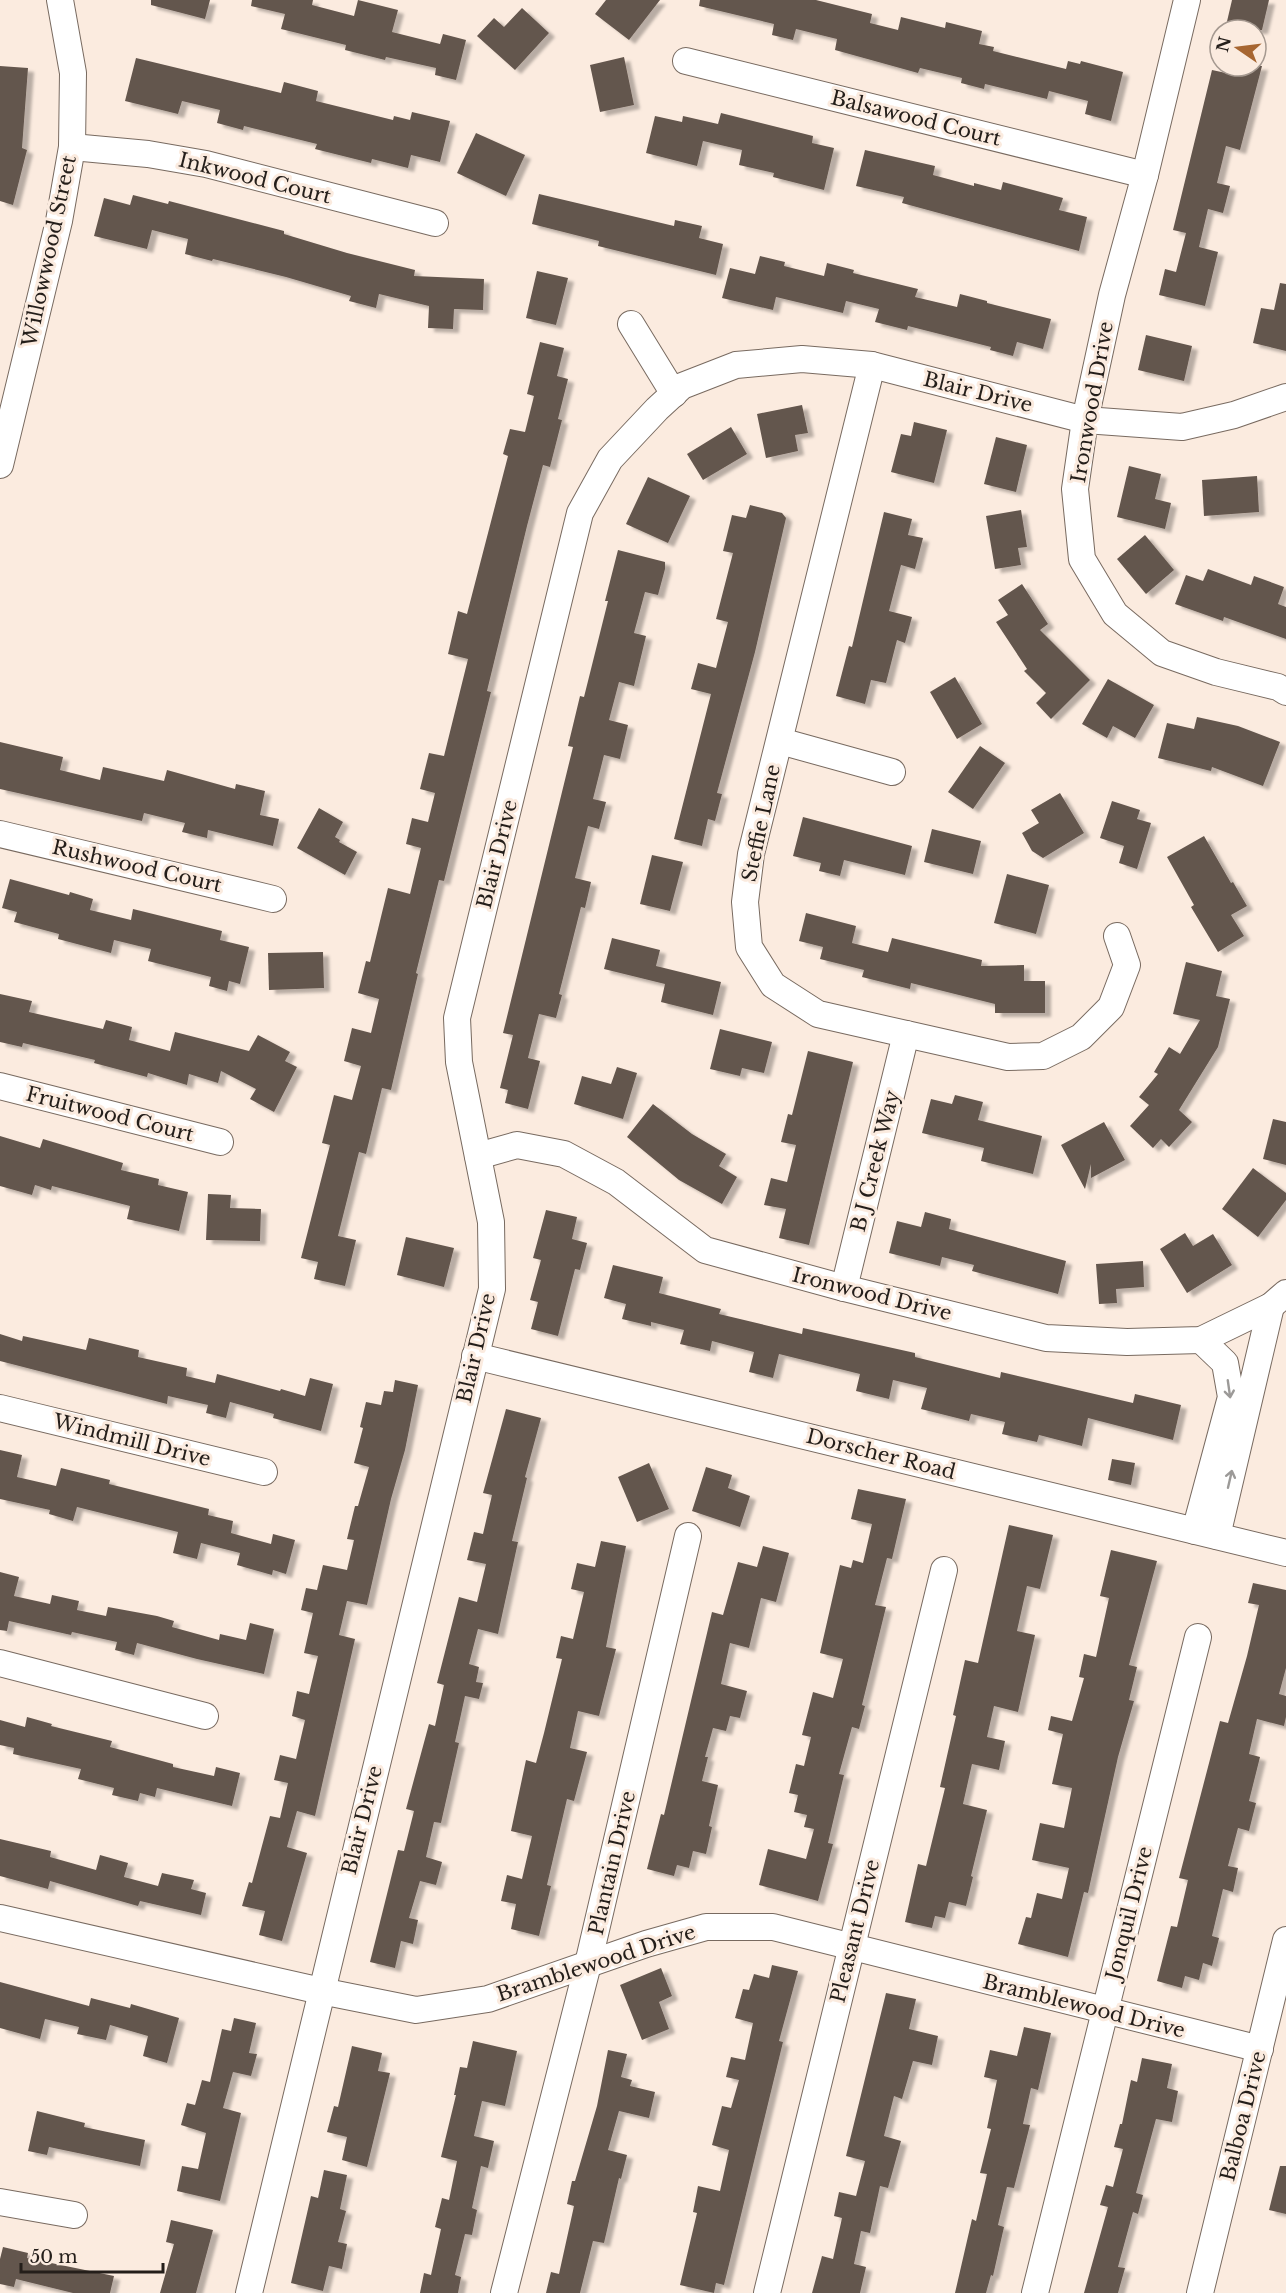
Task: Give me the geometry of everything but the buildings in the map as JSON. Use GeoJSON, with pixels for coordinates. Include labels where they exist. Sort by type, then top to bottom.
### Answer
{"type":"FeatureCollection","features":[{"type":"Feature","properties":{"kind":"street","name":"Willowwood Street"},"geometry":{"type":"LineString","coordinates":[[0,465],[59,220],[72,147],[73,73],[60,0]]}},
{"type":"Feature","properties":{"kind":"street","name":"Ironwood Drive"},"geometry":{"type":"LineString","coordinates":[[1187,0],[1112,295],[1085,420],[1075,489],[1083,560],[1115,614],[1162,653],[1216,672],[1278,687],[1286,692]]}},
{"type":"Feature","properties":{"kind":"street","name":"Balsawood Court"},"geometry":{"type":"LineString","coordinates":[[686,61],[1144,175]]}},
{"type":"Feature","properties":{"kind":"street","name":"Inkwood Court"},"geometry":{"type":"LineString","coordinates":[[72,147],[148,154],[206,164],[435,223]]}},
{"type":"Feature","properties":{"kind":"street"},"geometry":{"type":"LineString","coordinates":[[631,324],[674,393]]}},
{"type":"Feature","properties":{"kind":"street","name":"Blair Drive"},"geometry":{"type":"LineString","coordinates":[[249,2293],[492,1289],[491,1222],[459,1062],[457,1018],[580,513],[610,459],[674,393],[682,386],[736,365],[802,359],[872,365],[1085,420],[1182,427],[1234,415],[1286,397]]}},
{"type":"Feature","properties":{"kind":"street","name":"Steffie Lane"},"geometry":{"type":"LineString","coordinates":[[872,365],[751,854],[745,902],[748,947],[773,985],[818,1014],[1008,1057],[1042,1056],[1081,1037],[1111,1007],[1127,965],[1117,936]]}},
{"type":"Feature","properties":{"kind":"street"},"geometry":{"type":"LineString","coordinates":[[780,741],[892,772]]}},
{"type":"Feature","properties":{"kind":"street","name":"Rushwood Court"},"geometry":{"type":"LineString","coordinates":[[0,834],[273,898]]}},
{"type":"Feature","properties":{"kind":"street","name":"B J Creek Way"},"geometry":{"type":"LineString","coordinates":[[844,1288],[906,1034]]}},
{"type":"Feature","properties":{"kind":"street","name":"Fruitwood Court"},"geometry":{"type":"LineString","coordinates":[[0,1086],[220,1142]]}},
{"type":"Feature","properties":{"kind":"street","name":"Ironwood Drive"},"geometry":{"type":"LineString","coordinates":[[478,1155],[517,1145],[564,1154],[616,1182],[705,1250],[844,1288],[1046,1338],[1127,1342],[1202,1340],[1279,1300]]}},
{"type":"Feature","properties":{"kind":"street"},"geometry":{"type":"LineString","coordinates":[[1206,1534],[1279,1300]]}},
{"type":"Feature","properties":{"kind":"street"},"geometry":{"type":"LineString","coordinates":[[1202,1340],[1225,1364],[1231,1397],[1206,1534]]}},
{"type":"Feature","properties":{"kind":"street","name":"Dorscher Road"},"geometry":{"type":"LineString","coordinates":[[475,1356],[1286,1553]]}},
{"type":"Feature","properties":{"kind":"street","name":"Windmill Drive"},"geometry":{"type":"LineString","coordinates":[[0,1408],[264,1472]]}},
{"type":"Feature","properties":{"kind":"street","name":"Plantain Drive"},"geometry":{"type":"LineString","coordinates":[[504,2293],[588,1964],[688,1536]]}},
{"type":"Feature","properties":{"kind":"street","name":"Pleasant Drive"},"geometry":{"type":"LineString","coordinates":[[767,2293],[944,1570]]}},
{"type":"Feature","properties":{"kind":"street","name":"Jonquil Drive"},"geometry":{"type":"LineString","coordinates":[[1035,2293],[1198,1637]]}},
{"type":"Feature","properties":{"kind":"street"},"geometry":{"type":"LineString","coordinates":[[0,1663],[205,1716]]}},
{"type":"Feature","properties":{"kind":"street","name":"Bramblewood Drive"},"geometry":{"type":"LineString","coordinates":[[0,1918],[321,1991],[416,2010],[488,1999],[645,1944],[706,1928],[773,1927],[1260,2049]]}},
{"type":"Feature","properties":{"kind":"street","name":"Balboa Drive"},"geometry":{"type":"LineString","coordinates":[[1200,2293],[1286,1940]]}},
{"type":"Feature","properties":{"kind":"street"},"geometry":{"type":"LineString","coordinates":[[0,2202],[74,2215]]}}]}
